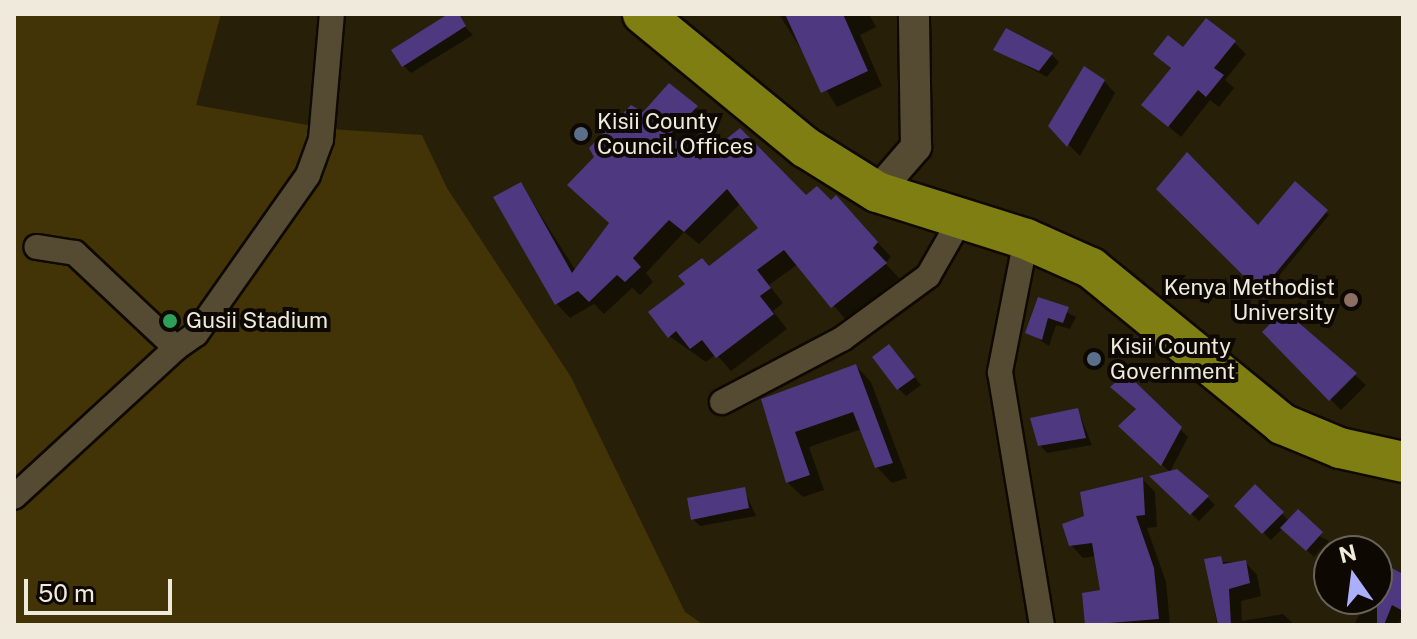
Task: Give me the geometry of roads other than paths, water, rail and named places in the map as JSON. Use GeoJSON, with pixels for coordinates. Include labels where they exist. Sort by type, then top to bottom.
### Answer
{"type":"FeatureCollection","features":[{"type":"Feature","properties":{"kind":"highway"},"geometry":{"type":"LineString","coordinates":[[643,14],[805,147],[877,192],[959,222],[1026,239],[1115,282],[1282,424],[1340,448],[1403,462]]}},
{"type":"Feature","properties":{"kind":"street"},"geometry":{"type":"LineString","coordinates":[[14,497],[176,348],[196,334],[308,175],[321,139],[332,14]]}},
{"type":"Feature","properties":{"kind":"street"},"geometry":{"type":"LineString","coordinates":[[877,192],[916,147],[914,14]]}},
{"type":"Feature","properties":{"kind":"street"},"geometry":{"type":"LineString","coordinates":[[722,402],[842,339],[928,276],[959,222]]}},
{"type":"Feature","properties":{"kind":"street"},"geometry":{"type":"LineString","coordinates":[[1026,239],[1000,372],[1042,625]]}},
{"type":"Feature","properties":{"kind":"street"},"geometry":{"type":"LineString","coordinates":[[36,247],[75,253],[176,348]]}},
{"type":"Feature","properties":{"kind":"place","name":"Kisii County Council Offices"},"geometry":{"type":"Point","coordinates":[581,134]}},
{"type":"Feature","properties":{"kind":"place","name":"Kenya Methodist University"},"geometry":{"type":"Point","coordinates":[1351,300]}},
{"type":"Feature","properties":{"kind":"place","name":"Gusii Stadium"},"geometry":{"type":"Point","coordinates":[170,321]}},
{"type":"Feature","properties":{"kind":"place","name":"Kisii County Government"},"geometry":{"type":"Point","coordinates":[1094,359]}}]}
